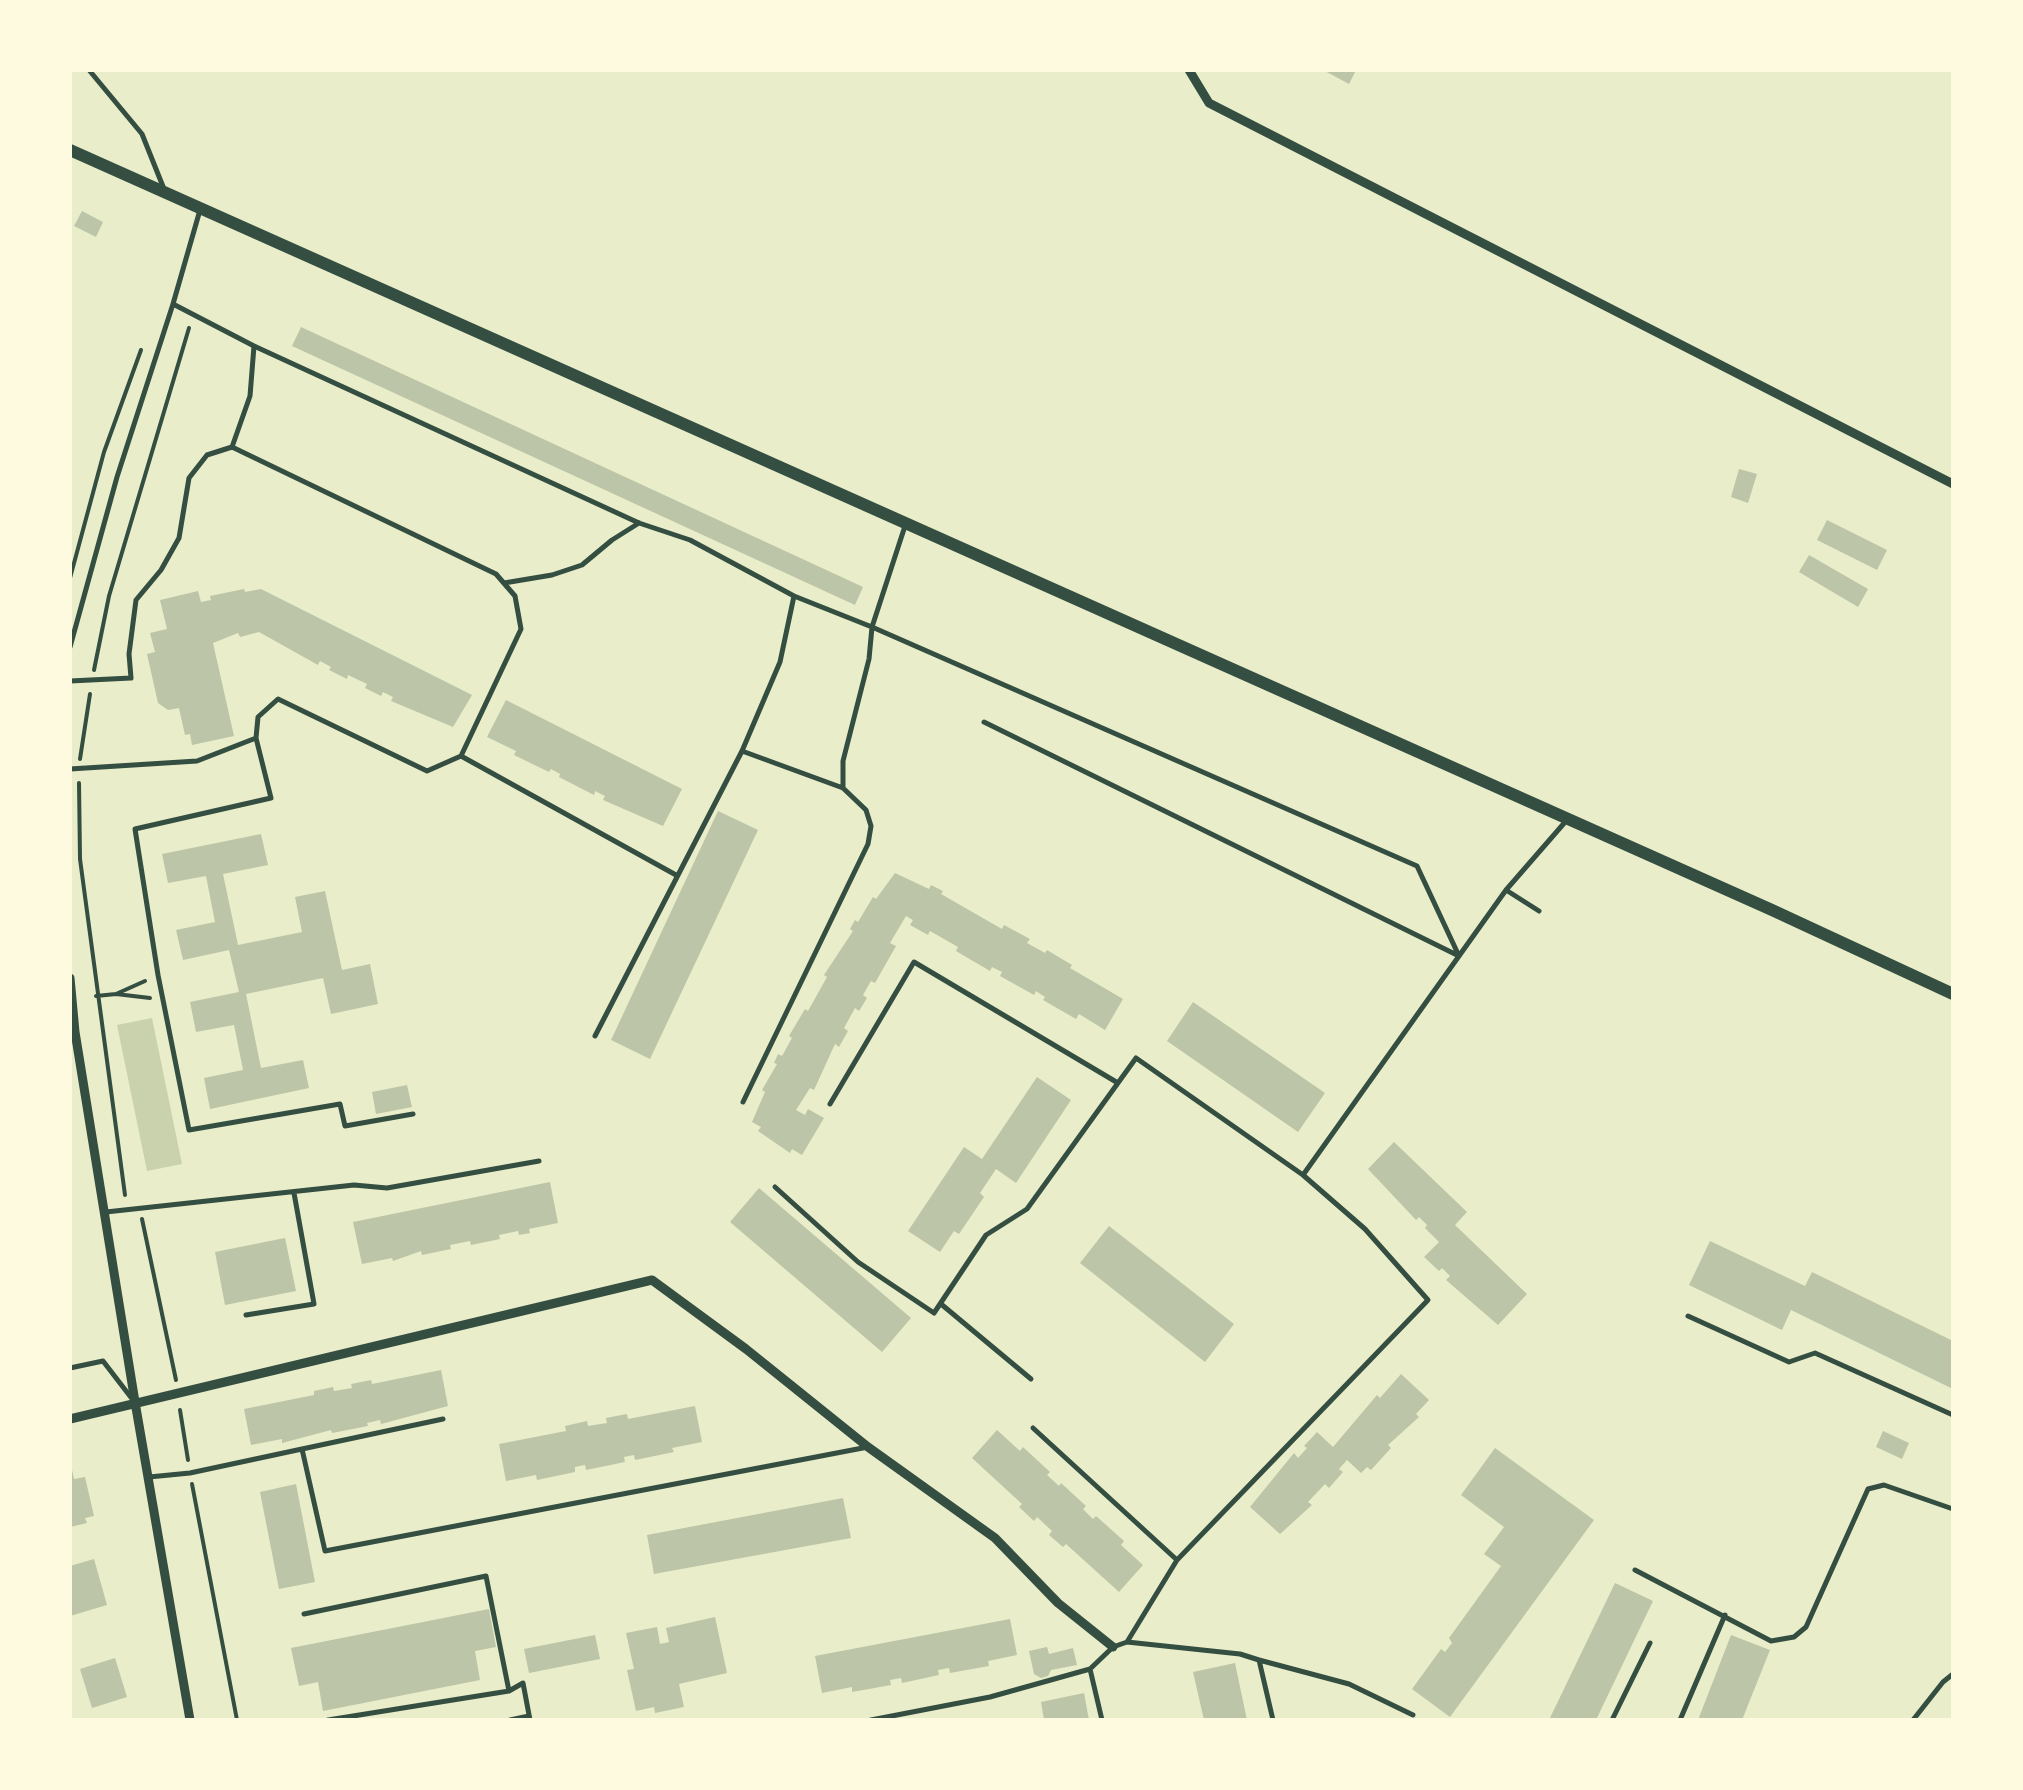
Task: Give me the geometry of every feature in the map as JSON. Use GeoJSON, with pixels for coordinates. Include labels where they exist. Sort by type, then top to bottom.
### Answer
{"type":"FeatureCollection","features":[{"type":"Feature","properties":{"kind":"main road"},"geometry":{"type":"LineString","coordinates":[[70,150],[1953,994]]}},
{"type":"Feature","properties":{"kind":"street"},"geometry":{"type":"LineString","coordinates":[[1189,70],[1209,102],[1953,484]]}},
{"type":"Feature","properties":{"kind":"street"},"geometry":{"type":"LineString","coordinates":[[70,978],[73,1032],[190,1720]]}},
{"type":"Feature","properties":{"kind":"street"},"geometry":{"type":"LineString","coordinates":[[70,1419],[652,1280],[868,1447],[994,1538],[1058,1602],[1114,1647]]}},
{"type":"Feature","properties":{"kind":"lane"},"geometry":{"type":"LineString","coordinates":[[89,70],[142,134],[166,194]]}},
{"type":"Feature","properties":{"kind":"lane"},"geometry":{"type":"LineString","coordinates":[[70,647],[116,476],[200,210]]}},
{"type":"Feature","properties":{"kind":"lane"},"geometry":{"type":"LineString","coordinates":[[173,304],[254,346],[639,523],[690,540],[794,596],[1417,866],[1458,956]]}},
{"type":"Feature","properties":{"kind":"lane"},"geometry":{"type":"LineString","coordinates":[[232,447],[250,396],[254,346]]}},
{"type":"Feature","properties":{"kind":"lane"},"geometry":{"type":"LineString","coordinates":[[70,681],[131,678],[129,654],[136,600],[161,570],[179,538],[189,478],[207,455],[232,447],[496,574],[515,596],[521,630],[460,756],[426,772],[278,699],[258,717],[256,738],[271,798],[135,829],[158,975],[189,1130],[340,1104],[345,1126],[413,1114]]}},
{"type":"Feature","properties":{"kind":"lane"},"geometry":{"type":"LineString","coordinates":[[504,583],[582,565],[639,523]]}},
{"type":"Feature","properties":{"kind":"lane"},"geometry":{"type":"LineString","coordinates":[[843,788],[843,760],[869,659],[872,627],[906,524]]}},
{"type":"Feature","properties":{"kind":"lane"},"geometry":{"type":"LineString","coordinates":[[595,1036],[742,751],[780,662],[794,596]]}},
{"type":"Feature","properties":{"kind":"lane"},"geometry":{"type":"LineString","coordinates":[[984,722],[1458,956]]}},
{"type":"Feature","properties":{"kind":"lane"},"geometry":{"type":"LineString","coordinates":[[70,769],[197,761],[256,738]]}},
{"type":"Feature","properties":{"kind":"lane"},"geometry":{"type":"LineString","coordinates":[[742,751],[843,788],[866,810],[871,826],[868,844],[743,1102]]}},
{"type":"Feature","properties":{"kind":"lane"},"geometry":{"type":"LineString","coordinates":[[460,756],[676,876]]}},
{"type":"Feature","properties":{"kind":"lane"},"geometry":{"type":"LineString","coordinates":[[1303,1175],[1506,890],[1568,819]]}},
{"type":"Feature","properties":{"kind":"lane"},"geometry":{"type":"LineString","coordinates":[[1506,890],[1540,911]]}},
{"type":"Feature","properties":{"kind":"lane"},"geometry":{"type":"LineString","coordinates":[[830,1104],[914,962],[1118,1083]]}},
{"type":"Feature","properties":{"kind":"lane"},"geometry":{"type":"LineString","coordinates":[[775,1187],[858,1262],[934,1312],[986,1234],[1027,1209],[1136,1058],[1303,1175],[1366,1229],[1428,1300],[1177,1560],[1127,1642]]}},
{"type":"Feature","properties":{"kind":"lane"},"geometry":{"type":"LineString","coordinates":[[106,1212],[354,1185],[387,1188],[539,1161]]}},
{"type":"Feature","properties":{"kind":"lane"},"geometry":{"type":"LineString","coordinates":[[246,1316],[314,1304],[294,1193]]}},
{"type":"Feature","properties":{"kind":"lane"},"geometry":{"type":"LineString","coordinates":[[940,1304],[1031,1379]]}},
{"type":"Feature","properties":{"kind":"lane"},"geometry":{"type":"LineString","coordinates":[[1688,1316],[1788,1362],[1815,1353],[1953,1415]]}},
{"type":"Feature","properties":{"kind":"lane"},"geometry":{"type":"LineString","coordinates":[[70,1368],[103,1361],[135,1402]]}},
{"type":"Feature","properties":{"kind":"lane"},"geometry":{"type":"LineString","coordinates":[[149,1477],[190,1473],[443,1419]]}},
{"type":"Feature","properties":{"kind":"lane"},"geometry":{"type":"LineString","coordinates":[[1033,1428],[1177,1560]]}},
{"type":"Feature","properties":{"kind":"lane"},"geometry":{"type":"LineString","coordinates":[[302,1449],[324,1551],[868,1447]]}},
{"type":"Feature","properties":{"kind":"lane"},"geometry":{"type":"LineString","coordinates":[[1635,1570],[1772,1640],[1794,1637],[1806,1626],[1868,1489],[1884,1485],[1953,1509]]}},
{"type":"Feature","properties":{"kind":"lane"},"geometry":{"type":"LineString","coordinates":[[304,1614],[486,1576],[509,1692]]}},
{"type":"Feature","properties":{"kind":"lane"},"geometry":{"type":"LineString","coordinates":[[1680,1720],[1726,1615]]}},
{"type":"Feature","properties":{"kind":"lane"},"geometry":{"type":"LineString","coordinates":[[871,1720],[990,1697],[1090,1668],[1114,1647],[1127,1642],[1240,1654],[1348,1684],[1414,1718]]}},
{"type":"Feature","properties":{"kind":"lane"},"geometry":{"type":"LineString","coordinates":[[1612,1720],[1650,1643]]}},
{"type":"Feature","properties":{"kind":"lane"},"geometry":{"type":"LineString","coordinates":[[1259,1660],[1273,1720]]}},
{"type":"Feature","properties":{"kind":"lane"},"geometry":{"type":"LineString","coordinates":[[1090,1668],[1102,1720]]}},
{"type":"Feature","properties":{"kind":"lane"},"geometry":{"type":"LineString","coordinates":[[1914,1720],[1953,1674]]}},
{"type":"Feature","properties":{"kind":"lane"},"geometry":{"type":"LineString","coordinates":[[328,1720],[509,1692],[523,1683],[530,1718],[510,1720]]}},
{"type":"Feature","properties":{"kind":"path"},"geometry":{"type":"LineString","coordinates":[[84,733],[108,596],[190,328]]}},
{"type":"Feature","properties":{"kind":"path"},"geometry":{"type":"LineString","coordinates":[[70,578],[104,452],[141,350]]}},
{"type":"Feature","properties":{"kind":"path"},"geometry":{"type":"LineString","coordinates":[[79,781],[80,860],[124,1194],[145,1223],[237,1720]]}},
{"type":"Feature","properties":{"kind":"path"},"geometry":{"type":"LineString","coordinates":[[116,994],[158,975]]}},
{"type":"Feature","properties":{"kind":"path"},"geometry":{"type":"LineString","coordinates":[[96,996],[116,994],[164,1000]]}},
{"type":"Feature","properties":{"kind":"green space"},"geometry":{"type":"Polygon","coordinates":[[[152,1018],[182,1164],[147,1171],[117,1025],[152,1018]]]}},
{"type":"Feature","properties":{"kind":"building"},"geometry":{"type":"Polygon","coordinates":[[[1323,70],[1356,70],[1349,84],[1323,70]]]}},
{"type":"Feature","properties":{"kind":"building"},"geometry":{"type":"Polygon","coordinates":[[[82,211],[103,222],[96,237],[74,226],[82,211]]]}},
{"type":"Feature","properties":{"kind":"building"},"geometry":{"type":"Polygon","coordinates":[[[301,327],[863,587],[855,605],[292,346],[301,327]]]}},
{"type":"Feature","properties":{"kind":"building"},"geometry":{"type":"Polygon","coordinates":[[[1739,469],[1757,474],[1748,503],[1731,497],[1739,469]]]}},
{"type":"Feature","properties":{"kind":"building"},"geometry":{"type":"Polygon","coordinates":[[[1827,520],[1887,550],[1877,570],[1817,540],[1827,520]]]}},
{"type":"Feature","properties":{"kind":"building"},"geometry":{"type":"Polygon","coordinates":[[[1809,555],[1868,589],[1858,607],[1799,572],[1809,555]]]}},
{"type":"Feature","properties":{"kind":"building"},"geometry":{"type":"Polygon","coordinates":[[[261,589],[472,695],[453,727],[391,701],[393,697],[383,692],[381,696],[365,688],[367,684],[348,675],[347,679],[320,661],[318,665],[259,632],[240,637],[238,633],[213,643],[234,736],[192,745],[190,734],[185,735],[179,708],[168,710],[158,703],[147,654],[155,652],[150,633],[167,629],[160,600],[198,591],[201,602],[211,600],[210,596],[261,589]]]}},
{"type":"Feature","properties":{"kind":"building"},"geometry":{"type":"Polygon","coordinates":[[[506,700],[682,789],[663,826],[603,800],[605,796],[595,791],[594,795],[551,769],[549,772],[514,755],[516,751],[487,737],[506,700]]]}},
{"type":"Feature","properties":{"kind":"building"},"geometry":{"type":"Polygon","coordinates":[[[718,811],[758,830],[650,1059],[611,1040],[718,811]]]}},
{"type":"Feature","properties":{"kind":"building"},"geometry":{"type":"Polygon","coordinates":[[[261,834],[268,865],[223,874],[238,945],[302,932],[295,897],[325,891],[342,970],[370,964],[378,1004],[331,1014],[323,978],[246,994],[261,1068],[303,1060],[309,1088],[210,1109],[204,1078],[243,1070],[234,1025],[196,1032],[190,1002],[239,992],[229,950],[183,960],[176,930],[215,922],[206,876],[168,883],[162,854],[261,834]]]}},
{"type":"Feature","properties":{"kind":"building"},"geometry":{"type":"Polygon","coordinates":[[[895,873],[929,889],[931,885],[1002,929],[1004,925],[1030,939],[1027,943],[1045,953],[1047,950],[1123,999],[1105,1030],[1079,1014],[1076,1019],[1043,1000],[1045,997],[1036,991],[1034,995],[1000,976],[1002,972],[992,967],[990,971],[956,951],[958,947],[930,931],[928,935],[910,925],[913,920],[906,916],[890,943],[896,946],[875,983],[871,981],[863,995],[867,998],[859,1011],[855,1008],[839,1047],[835,1044],[814,1090],[810,1088],[796,1110],[805,1115],[808,1109],[824,1118],[802,1155],[792,1149],[790,1153],[758,1131],[761,1127],[752,1122],[765,1092],[762,1090],[777,1064],[774,1063],[778,1054],[782,1056],[792,1038],[789,1036],[805,1009],[808,1011],[827,977],[824,975],[853,931],[850,929],[855,920],[858,922],[873,897],[876,899],[895,873]]]}},
{"type":"Feature","properties":{"kind":"building"},"geometry":{"type":"Polygon","coordinates":[[[1193,1002],[1325,1093],[1298,1132],[1167,1041],[1193,1002]]]}},
{"type":"Feature","properties":{"kind":"building"},"geometry":{"type":"Polygon","coordinates":[[[1037,1077],[1071,1100],[1016,1183],[996,1169],[980,1193],[984,1197],[959,1234],[954,1231],[940,1252],[908,1231],[964,1147],[982,1159],[1037,1077]]]}},
{"type":"Feature","properties":{"kind":"building"},"geometry":{"type":"Polygon","coordinates":[[[407,1085],[412,1107],[376,1114],[372,1092],[407,1085]]]}},
{"type":"Feature","properties":{"kind":"building"},"geometry":{"type":"Polygon","coordinates":[[[1394,1142],[1467,1212],[1455,1225],[1527,1294],[1498,1325],[1446,1280],[1450,1276],[1442,1268],[1439,1271],[1424,1257],[1439,1242],[1425,1228],[1427,1225],[1419,1217],[1416,1220],[1368,1169],[1394,1142]]]}},
{"type":"Feature","properties":{"kind":"building"},"geometry":{"type":"Polygon","coordinates":[[[550,1182],[558,1223],[529,1229],[530,1233],[519,1235],[518,1231],[499,1235],[500,1239],[471,1245],[470,1241],[450,1245],[451,1249],[422,1255],[421,1251],[393,1261],[392,1258],[362,1264],[353,1222],[550,1182]]]}},
{"type":"Feature","properties":{"kind":"building"},"geometry":{"type":"Polygon","coordinates":[[[759,1188],[911,1318],[882,1352],[730,1222],[759,1188]]]}},
{"type":"Feature","properties":{"kind":"building"},"geometry":{"type":"Polygon","coordinates":[[[1109,1226],[1234,1324],[1205,1362],[1080,1263],[1109,1226]]]}},
{"type":"Feature","properties":{"kind":"building"},"geometry":{"type":"Polygon","coordinates":[[[285,1238],[296,1291],[225,1305],[215,1252],[285,1238]]]}},
{"type":"Feature","properties":{"kind":"building"},"geometry":{"type":"Polygon","coordinates":[[[1710,1241],[1805,1286],[1812,1272],[1953,1341],[1953,1389],[1791,1310],[1782,1330],[1689,1285],[1710,1241]]]}},
{"type":"Feature","properties":{"kind":"building"},"geometry":{"type":"Polygon","coordinates":[[[441,1370],[448,1406],[381,1424],[380,1420],[367,1423],[368,1426],[332,1433],[331,1430],[282,1443],[282,1439],[251,1445],[244,1409],[314,1395],[314,1391],[333,1387],[334,1391],[371,1380],[372,1384],[441,1370]]]}},
{"type":"Feature","properties":{"kind":"building"},"geometry":{"type":"Polygon","coordinates":[[[1401,1374],[1429,1400],[1416,1414],[1419,1417],[1388,1445],[1391,1448],[1371,1470],[1367,1467],[1361,1473],[1347,1460],[1339,1469],[1343,1472],[1329,1488],[1325,1484],[1308,1502],[1312,1505],[1280,1534],[1250,1507],[1294,1453],[1298,1458],[1307,1448],[1304,1446],[1317,1432],[1333,1447],[1377,1395],[1380,1398],[1401,1374]]]}},
{"type":"Feature","properties":{"kind":"building"},"geometry":{"type":"Polygon","coordinates":[[[695,1406],[702,1442],[635,1460],[634,1455],[624,1457],[625,1462],[586,1470],[585,1465],[575,1467],[575,1472],[537,1480],[536,1475],[506,1481],[499,1444],[566,1431],[565,1426],[587,1421],[588,1426],[627,1414],[628,1419],[695,1406]]]}},
{"type":"Feature","properties":{"kind":"building"},"geometry":{"type":"Polygon","coordinates":[[[997,1430],[1020,1451],[1023,1447],[1050,1472],[1047,1475],[1086,1506],[1083,1509],[1093,1519],[1096,1516],[1124,1541],[1121,1545],[1143,1565],[1119,1592],[1066,1544],[1063,1547],[1049,1535],[1052,1531],[1037,1517],[1034,1521],[1019,1507],[1022,1504],[972,1458],[997,1430]]]}},
{"type":"Feature","properties":{"kind":"building"},"geometry":{"type":"Polygon","coordinates":[[[1883,1431],[1909,1443],[1902,1459],[1876,1447],[1883,1431]]]}},
{"type":"Feature","properties":{"kind":"building"},"geometry":{"type":"Polygon","coordinates":[[[1495,1448],[1594,1520],[1450,1717],[1412,1689],[1441,1649],[1445,1652],[1452,1643],[1449,1638],[1501,1566],[1484,1554],[1504,1527],[1461,1495],[1495,1448]]]}},
{"type":"Feature","properties":{"kind":"building"},"geometry":{"type":"Polygon","coordinates":[[[72,1470],[74,1479],[85,1477],[94,1516],[85,1518],[87,1523],[70,1527],[72,1470]]]}},
{"type":"Feature","properties":{"kind":"building"},"geometry":{"type":"Polygon","coordinates":[[[296,1484],[315,1582],[279,1589],[260,1492],[296,1484]]]}},
{"type":"Feature","properties":{"kind":"building"},"geometry":{"type":"Polygon","coordinates":[[[843,1498],[851,1538],[654,1574],[647,1535],[843,1498]]]}},
{"type":"Feature","properties":{"kind":"building"},"geometry":{"type":"Polygon","coordinates":[[[94,1559],[107,1605],[70,1616],[70,1566],[94,1559]]]}},
{"type":"Feature","properties":{"kind":"building"},"geometry":{"type":"Polygon","coordinates":[[[1615,1583],[1653,1601],[1596,1720],[1549,1720],[1615,1583]]]}},
{"type":"Feature","properties":{"kind":"building"},"geometry":{"type":"Polygon","coordinates":[[[489,1609],[496,1647],[475,1651],[480,1680],[323,1711],[318,1682],[299,1686],[291,1648],[489,1609]]]}},
{"type":"Feature","properties":{"kind":"building"},"geometry":{"type":"Polygon","coordinates":[[[715,1617],[727,1673],[679,1684],[684,1707],[655,1713],[654,1707],[636,1711],[627,1670],[634,1669],[626,1633],[657,1627],[660,1644],[669,1642],[666,1628],[715,1617]]]}},
{"type":"Feature","properties":{"kind":"building"},"geometry":{"type":"Polygon","coordinates":[[[1010,1619],[1017,1655],[988,1661],[989,1666],[950,1673],[949,1668],[938,1670],[939,1675],[902,1683],[901,1678],[890,1680],[891,1685],[822,1693],[815,1656],[1010,1619]]]}},
{"type":"Feature","properties":{"kind":"building"},"geometry":{"type":"Polygon","coordinates":[[[595,1635],[600,1659],[529,1673],[524,1649],[595,1635]]]}},
{"type":"Feature","properties":{"kind":"building"},"geometry":{"type":"Polygon","coordinates":[[[1731,1635],[1770,1650],[1742,1720],[1698,1720],[1731,1635]]]}},
{"type":"Feature","properties":{"kind":"building"},"geometry":{"type":"Polygon","coordinates":[[[1047,1647],[1049,1654],[1073,1648],[1077,1665],[1051,1670],[1041,1678],[1034,1674],[1029,1651],[1047,1647]]]}},
{"type":"Feature","properties":{"kind":"building"},"geometry":{"type":"Polygon","coordinates":[[[115,1658],[127,1697],[92,1708],[80,1669],[115,1658]]]}},
{"type":"Feature","properties":{"kind":"building"},"geometry":{"type":"Polygon","coordinates":[[[1235,1663],[1247,1720],[1204,1720],[1193,1672],[1235,1663]]]}},
{"type":"Feature","properties":{"kind":"building"},"geometry":{"type":"Polygon","coordinates":[[[1084,1693],[1089,1720],[1044,1720],[1041,1702],[1084,1693]]]}}]}
